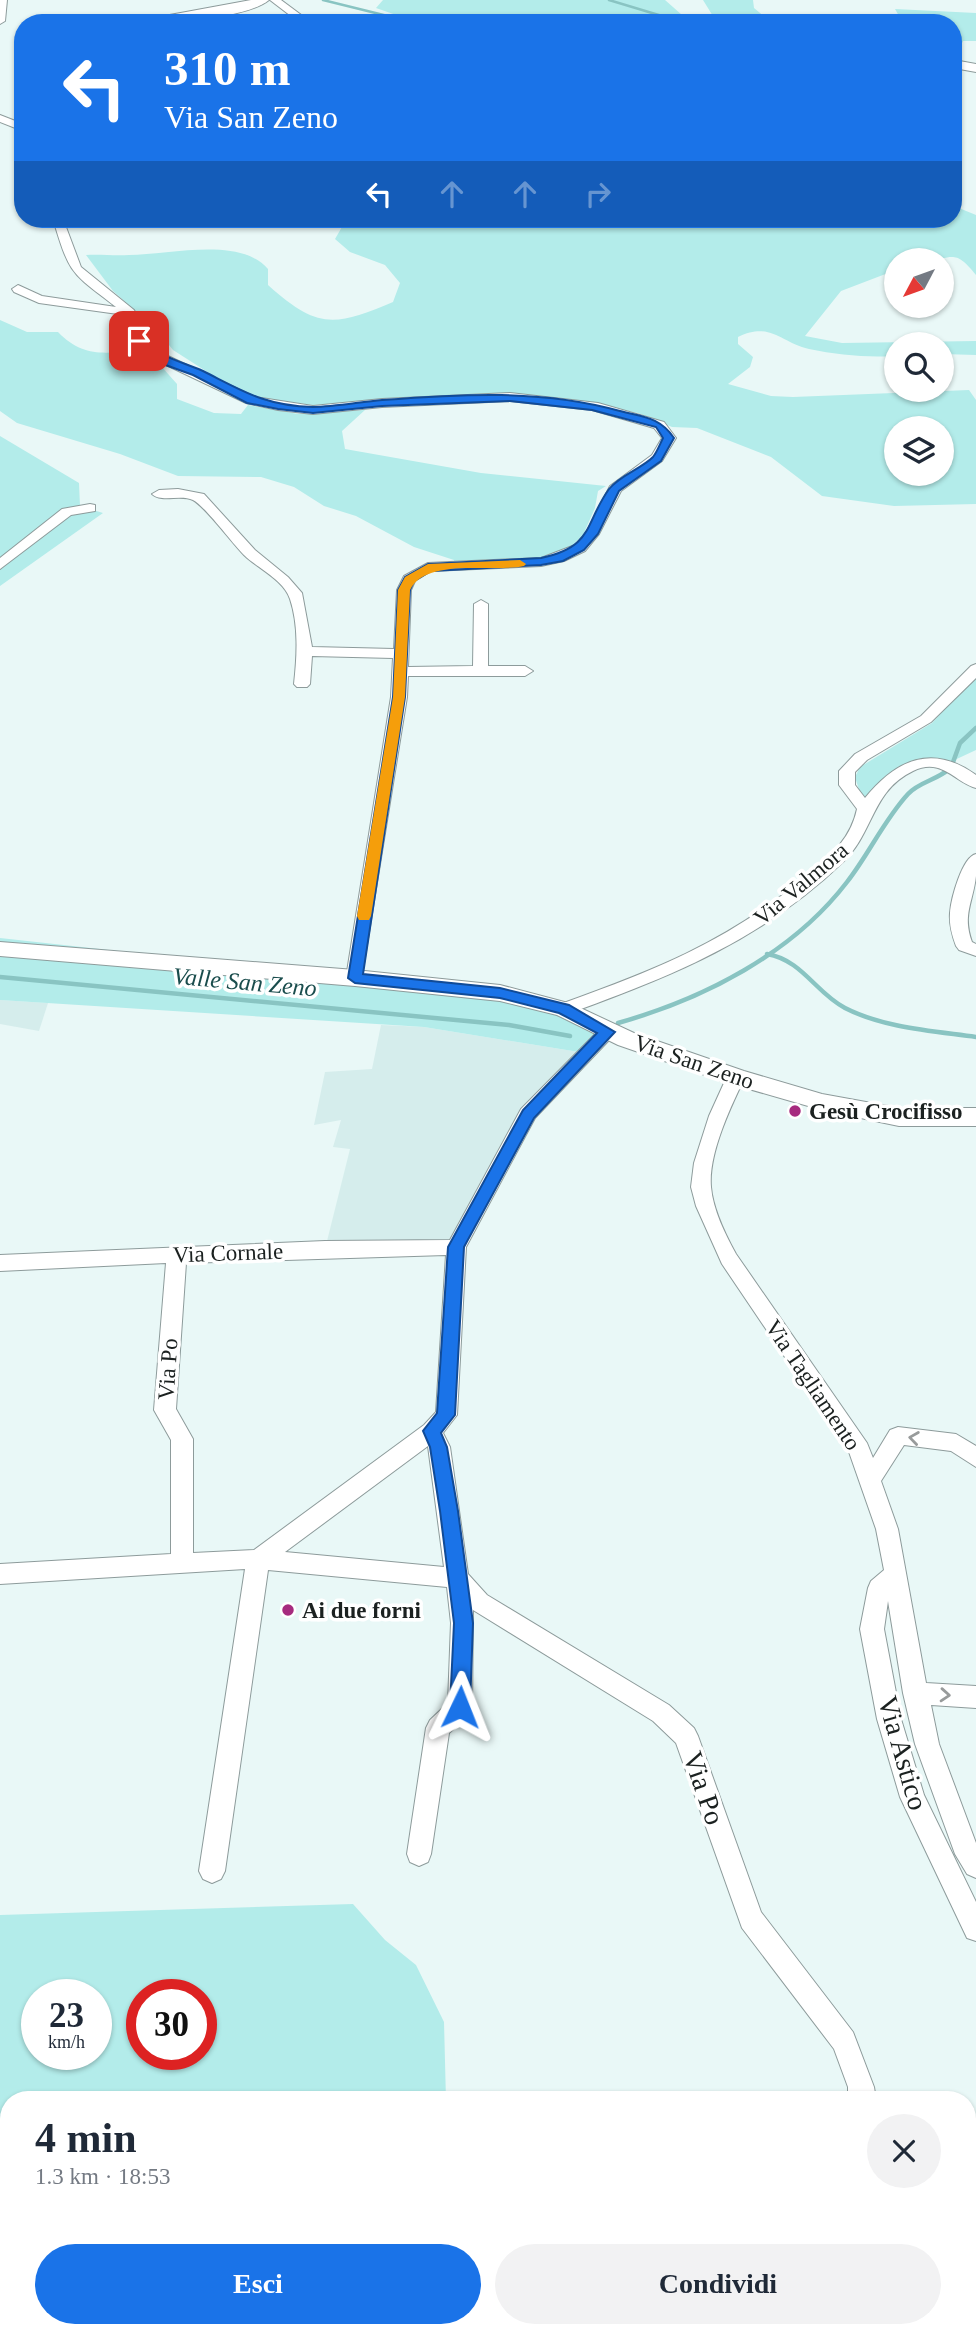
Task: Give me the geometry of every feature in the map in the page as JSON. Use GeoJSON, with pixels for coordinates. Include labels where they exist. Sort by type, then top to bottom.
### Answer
{"type":"FeatureCollection","features":[{"type":"Feature","properties":{"kind":"street"},"geometry":{"type":"LineString","coordinates":[[0,21],[2,0]]}},
{"type":"Feature","properties":{"kind":"street"},"geometry":{"type":"LineString","coordinates":[[201,14],[248,6],[263,0]]}},
{"type":"Feature","properties":{"kind":"street"},"geometry":{"type":"LineString","coordinates":[[275,0],[294,14]]}},
{"type":"Feature","properties":{"kind":"street"},"geometry":{"type":"LineString","coordinates":[[61,228],[69,257],[80,274],[129,313],[134,319],[139,341],[149,352],[251,400],[313,410],[382,403],[510,397],[593,407],[659,425],[669,438],[657,458],[615,489],[592,534],[580,548],[559,558],[541,562],[428,567],[409,579],[404,590],[399,697],[355,978]]}},
{"type":"Feature","properties":{"kind":"street"},"geometry":{"type":"LineString","coordinates":[[18,289],[39,299],[129,313]]}},
{"type":"Feature","properties":{"kind":"street"},"geometry":{"type":"LineString","coordinates":[[159,494],[178,493],[199,497],[250,553],[297,596],[305,651],[302,684]]}},
{"type":"Feature","properties":{"kind":"street"},"geometry":{"type":"LineString","coordinates":[[0,565],[67,512],[90,508]]}},
{"type":"Feature","properties":{"kind":"street"},"geometry":{"type":"LineString","coordinates":[[480,670],[481,604]]}},
{"type":"Feature","properties":{"kind":"street"},"geometry":{"type":"LineString","coordinates":[[305,651],[401,654]]}},
{"type":"Feature","properties":{"kind":"street"},"geometry":{"type":"LineString","coordinates":[[976,669],[926,719],[861,757],[848,771],[847,785],[865,809],[903,769],[918,763],[946,764],[976,783]]}},
{"type":"Feature","properties":{"kind":"street"},"geometry":{"type":"LineString","coordinates":[[401,672],[525,671]]}},
{"type":"Feature","properties":{"kind":"street","name":"Via Valmora"},"geometry":{"type":"LineString","coordinates":[[564,1009],[684,963],[766,917],[848,851],[864,821],[865,809]]}},
{"type":"Feature","properties":{"kind":"street"},"geometry":{"type":"LineString","coordinates":[[976,859],[961,896],[957,929],[965,946],[976,950]]}},
{"type":"Feature","properties":{"kind":"street","name":"Via San Zeno"},"geometry":{"type":"LineString","coordinates":[[0,949],[355,978],[500,993],[564,1009],[607,1032],[736,1077],[822,1102],[899,1117],[976,1117]]}},
{"type":"Feature","properties":{"kind":"street"},"geometry":{"type":"LineString","coordinates":[[212,1871],[258,1559],[432,1431],[446,1415],[456,1247],[528,1114],[607,1032]]}},
{"type":"Feature","properties":{"kind":"street","name":"Via Tagliamento"},"geometry":{"type":"LineString","coordinates":[[736,1077],[712,1134],[701,1185],[719,1243],[859,1449],[887,1529],[915,1693],[927,1744],[964,1846],[976,1866]]}},
{"type":"Feature","properties":{"kind":"street","name":"Via Cornale"},"geometry":{"type":"LineString","coordinates":[[0,1263],[456,1247]]}},
{"type":"Feature","properties":{"kind":"street","name":"Via Po"},"geometry":{"type":"LineString","coordinates":[[177,1255],[165,1410],[182,1439],[182,1563]]}},
{"type":"Feature","properties":{"kind":"street"},"geometry":{"type":"LineString","coordinates":[[418,1854],[439,1728],[460,1707],[463,1623],[439,1447],[432,1431]]}},
{"type":"Feature","properties":{"kind":"street"},"geometry":{"type":"LineString","coordinates":[[871,1479],[898,1436],[956,1443],[976,1458]]}},
{"type":"Feature","properties":{"kind":"street"},"geometry":{"type":"LineString","coordinates":[[0,1574],[258,1559],[457,1578]]}},
{"type":"Feature","properties":{"kind":"street","name":"Via Astico"},"geometry":{"type":"LineString","coordinates":[[896,1574],[879,1588],[872,1629],[889,1719],[912,1797],[976,1929]]}},
{"type":"Feature","properties":{"kind":"street","name":"Via Po"},"geometry":{"type":"LineString","coordinates":[[457,1578],[480,1602],[661,1713],[686,1736],[751,1919],[844,2041],[861,2091]]}},
{"type":"Feature","properties":{"kind":"street"},"geometry":{"type":"LineString","coordinates":[[915,1693],[976,1697]]}},
{"type":"Feature","properties":{"kind":"shaded area"},"geometry":{"type":"Polygon","coordinates":[[[383,0],[665,0],[681,14],[393,14],[376,8],[383,0]]]}},
{"type":"Feature","properties":{"kind":"shaded area"},"geometry":{"type":"Polygon","coordinates":[[[703,0],[753,0],[754,8],[761,14],[712,14],[703,0]]]}},
{"type":"Feature","properties":{"kind":"shaded area"},"geometry":{"type":"Polygon","coordinates":[[[895,9],[976,13],[976,41],[962,43],[962,14],[898,14],[895,9]]]}},
{"type":"Feature","properties":{"kind":"shaded area"},"geometry":{"type":"Polygon","coordinates":[[[962,209],[976,215],[976,275],[963,261],[954,257],[954,248],[884,248],[884,275],[841,291],[805,336],[842,343],[884,342],[884,357],[809,349],[768,332],[759,331],[738,337],[738,344],[753,357],[750,367],[728,384],[771,396],[884,393],[884,402],[954,402],[954,391],[969,390],[976,400],[976,504],[894,506],[822,496],[771,457],[697,428],[672,427],[638,413],[576,400],[516,396],[411,398],[313,405],[254,397],[223,382],[173,350],[157,330],[113,291],[86,255],[203,250],[240,253],[256,259],[268,269],[268,285],[300,310],[327,319],[340,319],[393,302],[400,283],[385,265],[350,252],[335,239],[341,228],[962,228],[962,209]]]}},
{"type":"Feature","properties":{"kind":"shaded area"},"geometry":{"type":"Polygon","coordinates":[[[0,320],[27,332],[58,332],[76,346],[94,352],[136,350],[161,366],[177,384],[177,399],[214,413],[241,414],[248,405],[298,414],[365,410],[342,431],[345,449],[481,473],[606,486],[598,491],[595,508],[583,535],[559,558],[454,565],[454,560],[414,547],[356,516],[324,506],[294,487],[261,477],[178,476],[120,454],[17,423],[0,411],[0,320]]]}},
{"type":"Feature","properties":{"kind":"shaded area"},"geometry":{"type":"Polygon","coordinates":[[[954,341],[976,341],[976,355],[954,354],[954,341]]]}},
{"type":"Feature","properties":{"kind":"shaded area"},"geometry":{"type":"Polygon","coordinates":[[[0,436],[79,483],[80,506],[103,513],[0,586],[0,436]]]}},
{"type":"Feature","properties":{"kind":"shaded area"},"geometry":{"type":"Polygon","coordinates":[[[976,675],[976,750],[946,764],[918,763],[865,809],[855,777],[860,767],[932,723],[976,675]]]}},
{"type":"Feature","properties":{"kind":"shaded area"},"geometry":{"type":"Polygon","coordinates":[[[0,938],[500,993],[607,1032],[585,1053],[424,1027],[0,1000],[0,938]]]}},
{"type":"Feature","properties":{"kind":"shaded area"},"geometry":{"type":"Polygon","coordinates":[[[0,1000],[48,1003],[39,1031],[0,1024],[0,1000]]]}},
{"type":"Feature","properties":{"kind":"shaded area"},"geometry":{"type":"Polygon","coordinates":[[[381,1025],[424,1027],[585,1053],[528,1114],[456,1247],[325,1249],[350,1149],[333,1147],[341,1120],[314,1125],[325,1072],[372,1069],[381,1025]]]}},
{"type":"Feature","properties":{"kind":"shaded area"},"geometry":{"type":"Polygon","coordinates":[[[353,1904],[385,1940],[416,1965],[444,2022],[446,2091],[0,2091],[0,1915],[353,1904]]]}},
{"type":"Feature","properties":{"kind":"waterway"},"geometry":{"type":"LineString","coordinates":[[323,0],[380,14]]}},
{"type":"Feature","properties":{"kind":"waterway"},"geometry":{"type":"LineString","coordinates":[[609,0],[655,14]]}},
{"type":"Feature","properties":{"kind":"waterway","name":"Valle San Zeno"},"geometry":{"type":"LineString","coordinates":[[952,765],[960,743],[976,728]]}},
{"type":"Feature","properties":{"kind":"waterway","name":"Valle San Zeno"},"geometry":{"type":"LineString","coordinates":[[769,954],[825,908],[847,882],[908,794],[949,769]]}},
{"type":"Feature","properties":{"kind":"waterway","name":"Valle San Zeno"},"geometry":{"type":"LineString","coordinates":[[618,1023],[682,1001],[713,987],[769,954]]}},
{"type":"Feature","properties":{"kind":"waterway"},"geometry":{"type":"LineString","coordinates":[[769,954],[790,963],[835,1002],[860,1015],[909,1028],[976,1037]]}},
{"type":"Feature","properties":{"kind":"waterway","name":"Valle San Zeno"},"geometry":{"type":"LineString","coordinates":[[0,977],[509,1025],[570,1036]]}},
{"type":"Feature","properties":{"kind":"slow traffic"},"geometry":{"type":"LineString","coordinates":[[364,916],[399,697],[404,590],[409,579],[428,567],[520,564]]}},
{"type":"Feature","properties":{"kind":"place","name":"Gesù Crocifisso"},"geometry":{"type":"Point","coordinates":[795,1111]}},
{"type":"Feature","properties":{"kind":"place","name":"Ai due forni"},"geometry":{"type":"Point","coordinates":[288,1610]}},
{"type":"Feature","properties":{"kind":"route"},"geometry":{"type":"LineString","coordinates":[[139,341],[149,352],[163,360],[197,372],[251,400],[278,406],[313,410],[382,403],[510,397],[593,407],[659,425],[669,438],[657,458],[615,489],[592,534],[580,548],[559,558],[541,562],[428,567],[409,579],[404,590],[399,697],[355,978],[500,993],[564,1009],[607,1032],[528,1114],[456,1247],[446,1415],[432,1431],[439,1447],[463,1623],[460,1707]]}}]}
